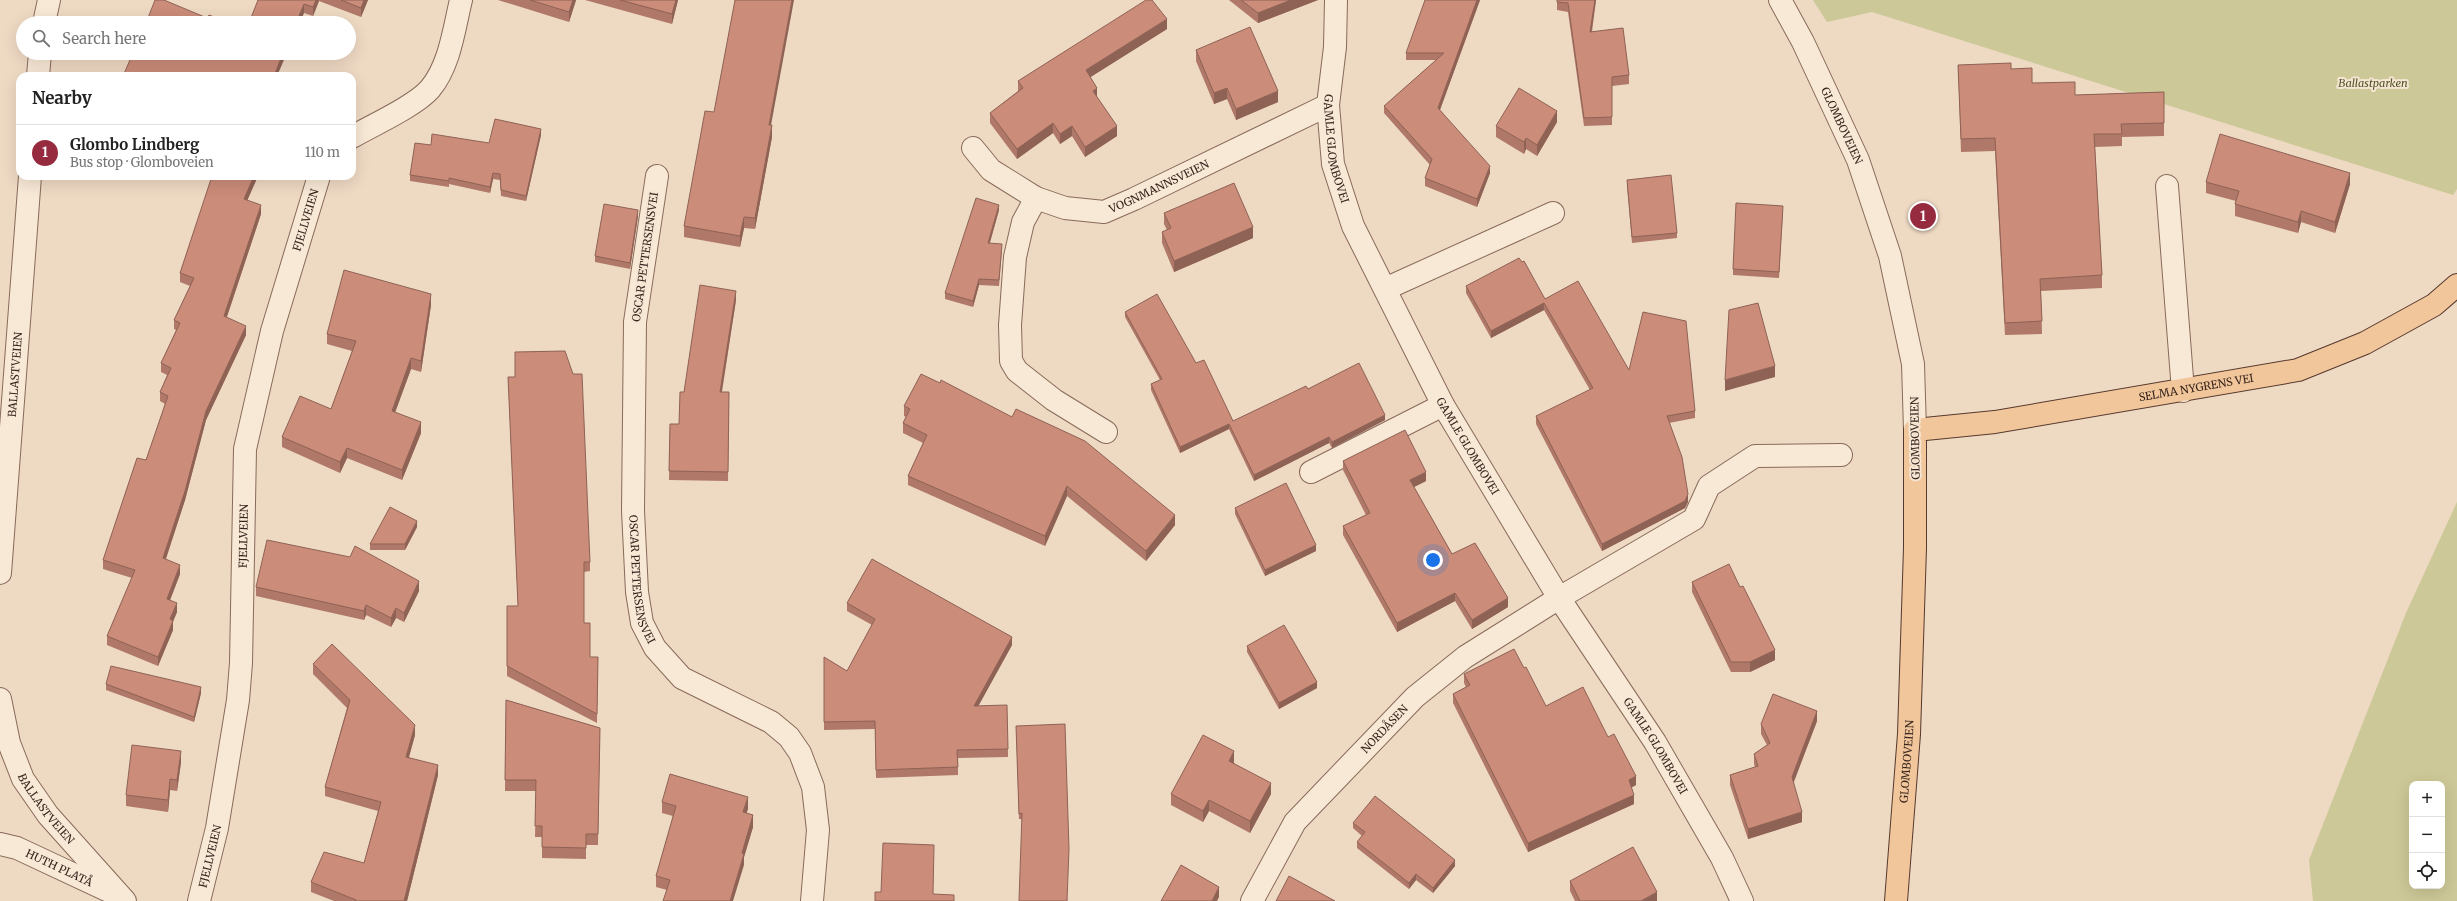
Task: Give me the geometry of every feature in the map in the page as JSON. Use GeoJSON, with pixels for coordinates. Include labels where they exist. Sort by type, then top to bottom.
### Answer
{"type":"FeatureCollection","features":[{"type":"Feature","properties":{"kind":"main road","name":"SELMA NYGRENS VEI"},"geometry":{"type":"LineString","coordinates":[[1915,430],[1995,422],[2183,391],[2298,370],[2372,339],[2434,305],[2457,285]]}},
{"type":"Feature","properties":{"kind":"main road","name":"GLOMBOVEIEN"},"geometry":{"type":"LineString","coordinates":[[1896,901],[1909,734],[1916,548],[1915,430]]}},
{"type":"Feature","properties":{"kind":"street"},"geometry":{"type":"LineString","coordinates":[[46,16],[49,0]]}},
{"type":"Feature","properties":{"kind":"street"},"geometry":{"type":"LineString","coordinates":[[356,135],[416,99],[429,89],[440,74],[454,32],[461,0]]}},
{"type":"Feature","properties":{"kind":"street","name":"GAMLE GLOMBOVEI"},"geometry":{"type":"LineString","coordinates":[[1336,0],[1335,47],[1328,105],[1333,164],[1353,226],[1443,405],[1559,598],[1655,742],[1722,858],[1742,901]]}},
{"type":"Feature","properties":{"kind":"street","name":"GLOMBOVEIEN"},"geometry":{"type":"LineString","coordinates":[[1780,0],[1803,42],[1858,160],[1890,256],[1913,364],[1915,430]]}},
{"type":"Feature","properties":{"kind":"street"},"geometry":{"type":"LineString","coordinates":[[38,72],[39,60]]}},
{"type":"Feature","properties":{"kind":"street","name":"VOGNMANNSVEIEN"},"geometry":{"type":"LineString","coordinates":[[973,148],[991,170],[1036,198],[1065,208],[1104,212],[1328,105]]}},
{"type":"Feature","properties":{"kind":"street","name":"OSCAR PETTERSENSVEI"},"geometry":{"type":"LineString","coordinates":[[657,176],[635,322],[633,511],[637,592],[642,622],[655,648],[682,678],[771,722],[789,738],[800,752],[813,787],[818,830],[812,901]]}},
{"type":"Feature","properties":{"kind":"street","name":"BALLASTVEIEN"},"geometry":{"type":"LineString","coordinates":[[0,573],[30,180]]}},
{"type":"Feature","properties":{"kind":"street","name":"FJELLVEIEN"},"geometry":{"type":"LineString","coordinates":[[199,901],[217,828],[238,700],[241,663],[245,449],[272,331],[318,180]]}},
{"type":"Feature","properties":{"kind":"street"},"geometry":{"type":"LineString","coordinates":[[2167,186],[2183,391]]}},
{"type":"Feature","properties":{"kind":"street"},"geometry":{"type":"LineString","coordinates":[[1036,198],[1023,222],[1015,256],[1010,325],[1011,361],[1017,371],[1054,400],[1106,432]]}},
{"type":"Feature","properties":{"kind":"street"},"geometry":{"type":"LineString","coordinates":[[1385,289],[1553,213]]}},
{"type":"Feature","properties":{"kind":"street"},"geometry":{"type":"LineString","coordinates":[[1311,472],[1443,405]]}},
{"type":"Feature","properties":{"kind":"street"},"geometry":{"type":"LineString","coordinates":[[1559,598],[1694,519],[1709,486],[1726,473],[1755,456],[1841,455]]}},
{"type":"Feature","properties":{"kind":"street","name":"NORDÅSEN"},"geometry":{"type":"LineString","coordinates":[[1252,901],[1295,822],[1415,697],[1465,657],[1559,598]]}},
{"type":"Feature","properties":{"kind":"street","name":"BALLASTVEIEN"},"geometry":{"type":"LineString","coordinates":[[0,699],[9,743],[23,779],[48,814],[121,898]]}},
{"type":"Feature","properties":{"kind":"street","name":"HUTH PLATÅ"},"geometry":{"type":"LineString","coordinates":[[0,844],[17,848],[121,898]]}},
{"type":"Feature","properties":{"kind":"green space","name":"Ballastparken"},"geometry":{"type":"Polygon","coordinates":[[[1813,0],[2457,0],[2457,189],[2453,195],[1872,12],[1827,22],[1813,0]]]}},
{"type":"Feature","properties":{"kind":"green space"},"geometry":{"type":"Polygon","coordinates":[[[2457,502],[2457,901],[2313,901],[2309,860],[2406,613],[2457,502]]]}},
{"type":"Feature","properties":{"kind":"building"},"geometry":{"type":"Polygon","coordinates":[[[155,0],[164,0],[202,16],[149,16],[155,0]]]}},
{"type":"Feature","properties":{"kind":"building"},"geometry":{"type":"Polygon","coordinates":[[[258,0],[316,0],[313,7],[304,4],[299,16],[252,16],[258,0]]]}},
{"type":"Feature","properties":{"kind":"building"},"geometry":{"type":"Polygon","coordinates":[[[341,0],[364,0],[361,8],[341,0]]]}},
{"type":"Feature","properties":{"kind":"building"},"geometry":{"type":"Polygon","coordinates":[[[530,0],[573,0],[569,12],[530,0]]]}},
{"type":"Feature","properties":{"kind":"building"},"geometry":{"type":"Polygon","coordinates":[[[620,0],[676,0],[672,14],[620,0]]]}},
{"type":"Feature","properties":{"kind":"building"},"geometry":{"type":"Polygon","coordinates":[[[735,0],[792,0],[769,125],[772,125],[755,218],[744,217],[740,236],[684,226],[705,111],[714,112],[735,0]]]}},
{"type":"Feature","properties":{"kind":"building"},"geometry":{"type":"Polygon","coordinates":[[[1146,0],[1152,0],[1167,19],[1086,70],[1097,88],[1093,91],[1117,126],[1085,147],[1072,126],[1060,134],[1053,123],[1017,149],[990,113],[1023,88],[1018,81],[1146,0]]]}},
{"type":"Feature","properties":{"kind":"building"},"geometry":{"type":"Polygon","coordinates":[[[1241,0],[1291,0],[1258,13],[1241,0]]]}},
{"type":"Feature","properties":{"kind":"building"},"geometry":{"type":"Polygon","coordinates":[[[1425,0],[1477,0],[1438,108],[1490,166],[1477,199],[1425,178],[1432,159],[1384,106],[1444,53],[1406,53],[1425,0]]]}},
{"type":"Feature","properties":{"kind":"building"},"geometry":{"type":"Polygon","coordinates":[[[1557,0],[1595,0],[1590,32],[1623,28],[1629,75],[1612,77],[1612,117],[1584,118],[1568,3],[1557,2],[1557,0]]]}},
{"type":"Feature","properties":{"kind":"building"},"geometry":{"type":"Polygon","coordinates":[[[1250,27],[1278,91],[1236,109],[1227,88],[1214,93],[1196,50],[1250,27]]]}},
{"type":"Feature","properties":{"kind":"building"},"geometry":{"type":"Polygon","coordinates":[[[130,60],[280,60],[276,72],[125,72],[130,60]]]}},
{"type":"Feature","properties":{"kind":"building"},"geometry":{"type":"Polygon","coordinates":[[[2011,63],[2011,69],[2032,68],[2032,83],[2075,82],[2075,95],[2164,92],[2164,123],[2121,124],[2122,134],[2094,134],[2102,275],[2040,279],[2042,321],[2005,323],[1995,138],[1961,139],[1958,65],[2011,63]]]}},
{"type":"Feature","properties":{"kind":"building"},"geometry":{"type":"Polygon","coordinates":[[[1519,88],[1557,111],[1537,145],[1526,138],[1524,142],[1496,126],[1519,88]]]}},
{"type":"Feature","properties":{"kind":"building"},"geometry":{"type":"Polygon","coordinates":[[[495,119],[541,129],[526,196],[501,190],[500,174],[493,173],[490,187],[449,178],[449,181],[410,175],[415,143],[431,145],[432,134],[489,143],[495,119]]]}},
{"type":"Feature","properties":{"kind":"building"},"geometry":{"type":"Polygon","coordinates":[[[2220,134],[2350,173],[2335,222],[2301,211],[2298,222],[2235,204],[2239,191],[2206,182],[2220,134]]]}},
{"type":"Feature","properties":{"kind":"building"},"geometry":{"type":"Polygon","coordinates":[[[1671,175],[1677,233],[1632,237],[1627,180],[1671,175]]]}},
{"type":"Feature","properties":{"kind":"building"},"geometry":{"type":"Polygon","coordinates":[[[211,180],[252,180],[244,199],[261,205],[224,316],[246,326],[206,411],[185,491],[163,558],[180,565],[167,599],[177,603],[170,619],[173,621],[158,657],[107,636],[135,570],[103,560],[137,458],[146,460],[168,396],[160,392],[171,368],[161,363],[180,323],[174,320],[194,278],[180,273],[211,180]]]}},
{"type":"Feature","properties":{"kind":"building"},"geometry":{"type":"Polygon","coordinates":[[[1234,183],[1253,227],[1174,261],[1162,232],[1171,228],[1164,213],[1234,183]]]}},
{"type":"Feature","properties":{"kind":"building"},"geometry":{"type":"Polygon","coordinates":[[[976,198],[999,205],[988,243],[1002,244],[999,280],[979,279],[973,301],[945,293],[976,198]]]}},
{"type":"Feature","properties":{"kind":"building"},"geometry":{"type":"Polygon","coordinates":[[[1736,203],[1783,206],[1779,272],[1733,269],[1736,203]]]}},
{"type":"Feature","properties":{"kind":"building"},"geometry":{"type":"Polygon","coordinates":[[[604,204],[638,210],[630,263],[595,256],[604,204]]]}},
{"type":"Feature","properties":{"kind":"building"},"geometry":{"type":"Polygon","coordinates":[[[1519,258],[1522,262],[1524,261],[1545,299],[1578,281],[1629,370],[1643,312],[1686,321],[1695,411],[1667,416],[1682,457],[1688,494],[1685,501],[1602,544],[1536,416],[1593,388],[1544,303],[1491,331],[1466,286],[1519,258]]]}},
{"type":"Feature","properties":{"kind":"building"},"geometry":{"type":"Polygon","coordinates":[[[344,270],[431,294],[421,361],[411,358],[392,411],[421,422],[402,470],[347,448],[340,462],[282,437],[300,396],[331,409],[356,341],[327,334],[344,270]]]}},
{"type":"Feature","properties":{"kind":"building"},"geometry":{"type":"Polygon","coordinates":[[[700,285],[736,291],[720,392],[729,392],[728,472],[669,471],[670,424],[679,424],[680,392],[684,392],[700,285]]]}},
{"type":"Feature","properties":{"kind":"building"},"geometry":{"type":"Polygon","coordinates":[[[1157,294],[1196,363],[1204,360],[1233,421],[1306,386],[1308,389],[1359,363],[1385,415],[1332,442],[1329,437],[1254,475],[1229,424],[1180,447],[1151,384],[1162,379],[1125,312],[1157,294]]]}},
{"type":"Feature","properties":{"kind":"building"},"geometry":{"type":"Polygon","coordinates":[[[1758,303],[1775,366],[1725,380],[1729,310],[1758,303]]]}},
{"type":"Feature","properties":{"kind":"building"},"geometry":{"type":"Polygon","coordinates":[[[565,351],[573,374],[582,374],[590,562],[584,562],[584,623],[590,623],[590,657],[598,657],[597,714],[507,666],[507,606],[518,606],[508,377],[515,377],[515,352],[565,351]]]}},
{"type":"Feature","properties":{"kind":"building"},"geometry":{"type":"Polygon","coordinates":[[[921,374],[940,383],[941,380],[1012,417],[1016,409],[1085,441],[1175,515],[1146,551],[1067,486],[1045,536],[908,476],[927,435],[903,423],[910,409],[904,406],[921,374]]]}},
{"type":"Feature","properties":{"kind":"building"},"geometry":{"type":"Polygon","coordinates":[[[1405,430],[1426,472],[1410,480],[1452,554],[1475,543],[1508,598],[1472,620],[1455,593],[1397,623],[1343,526],[1370,513],[1343,461],[1405,430]]]}},
{"type":"Feature","properties":{"kind":"building"},"geometry":{"type":"Polygon","coordinates":[[[1286,483],[1316,545],[1265,570],[1235,508],[1286,483]]]}},
{"type":"Feature","properties":{"kind":"building"},"geometry":{"type":"Polygon","coordinates":[[[390,507],[417,521],[405,544],[370,544],[390,507]]]}},
{"type":"Feature","properties":{"kind":"building"},"geometry":{"type":"Polygon","coordinates":[[[267,540],[350,557],[355,546],[419,581],[404,613],[396,608],[391,618],[366,605],[364,611],[256,587],[267,540]]]}},
{"type":"Feature","properties":{"kind":"building"},"geometry":{"type":"Polygon","coordinates":[[[872,559],[1012,637],[974,706],[1007,705],[1008,749],[957,750],[958,767],[876,770],[875,721],[824,722],[824,657],[847,671],[875,619],[847,603],[872,559]]]}},
{"type":"Feature","properties":{"kind":"building"},"geometry":{"type":"Polygon","coordinates":[[[1729,564],[1740,587],[1743,586],[1775,650],[1750,662],[1731,662],[1692,582],[1729,564]]]}},
{"type":"Feature","properties":{"kind":"building"},"geometry":{"type":"Polygon","coordinates":[[[1284,625],[1317,682],[1279,703],[1247,646],[1284,625]]]}},
{"type":"Feature","properties":{"kind":"building"},"geometry":{"type":"Polygon","coordinates":[[[332,644],[415,725],[406,757],[438,765],[404,901],[356,901],[311,882],[324,852],[364,863],[381,802],[325,787],[350,700],[313,664],[332,644]]]}},
{"type":"Feature","properties":{"kind":"building"},"geometry":{"type":"Polygon","coordinates":[[[1514,649],[1524,668],[1526,667],[1546,706],[1583,687],[1608,737],[1614,734],[1636,776],[1629,780],[1634,795],[1528,843],[1453,694],[1470,685],[1464,674],[1514,649]]]}},
{"type":"Feature","properties":{"kind":"building"},"geometry":{"type":"Polygon","coordinates":[[[111,666],[201,687],[194,717],[106,684],[111,666]]]}},
{"type":"Feature","properties":{"kind":"building"},"geometry":{"type":"Polygon","coordinates":[[[1773,694],[1817,711],[1792,777],[1802,812],[1748,829],[1730,775],[1758,766],[1754,754],[1770,743],[1761,724],[1773,694]]]}},
{"type":"Feature","properties":{"kind":"building"},"geometry":{"type":"Polygon","coordinates":[[[506,700],[600,728],[598,834],[586,834],[586,848],[542,847],[542,826],[535,826],[536,780],[505,780],[506,700]]]}},
{"type":"Feature","properties":{"kind":"building"},"geometry":{"type":"Polygon","coordinates":[[[1065,724],[1069,849],[1067,901],[1019,901],[1022,813],[1019,814],[1016,726],[1065,724]]]}},
{"type":"Feature","properties":{"kind":"building"},"geometry":{"type":"Polygon","coordinates":[[[1203,735],[1234,751],[1229,761],[1271,783],[1250,821],[1209,800],[1203,811],[1171,794],[1203,735]]]}},
{"type":"Feature","properties":{"kind":"building"},"geometry":{"type":"Polygon","coordinates":[[[132,745],[181,751],[177,780],[170,779],[168,800],[126,795],[132,745]]]}},
{"type":"Feature","properties":{"kind":"building"},"geometry":{"type":"Polygon","coordinates":[[[670,774],[748,797],[743,812],[753,815],[742,853],[744,854],[730,901],[663,901],[670,880],[656,876],[676,806],[662,802],[670,774]]]}},
{"type":"Feature","properties":{"kind":"building"},"geometry":{"type":"Polygon","coordinates":[[[1375,796],[1455,860],[1433,888],[1416,874],[1409,883],[1357,842],[1365,832],[1353,823],[1375,796]]]}},
{"type":"Feature","properties":{"kind":"building"},"geometry":{"type":"Polygon","coordinates":[[[883,843],[934,845],[933,894],[954,895],[954,901],[875,901],[875,892],[881,892],[883,843]]]}},
{"type":"Feature","properties":{"kind":"building"},"geometry":{"type":"Polygon","coordinates":[[[1633,847],[1657,892],[1641,901],[1580,901],[1570,881],[1633,847]]]}},
{"type":"Feature","properties":{"kind":"building"},"geometry":{"type":"Polygon","coordinates":[[[1181,865],[1219,887],[1212,901],[1161,901],[1181,865]]]}},
{"type":"Feature","properties":{"kind":"building"},"geometry":{"type":"Polygon","coordinates":[[[1289,876],[1335,901],[1276,901],[1289,876]]]}},
{"type":"Feature","properties":{"kind":"place","name":"Glombo Lindberg"},"geometry":{"type":"Point","coordinates":[1923,216]}}]}
